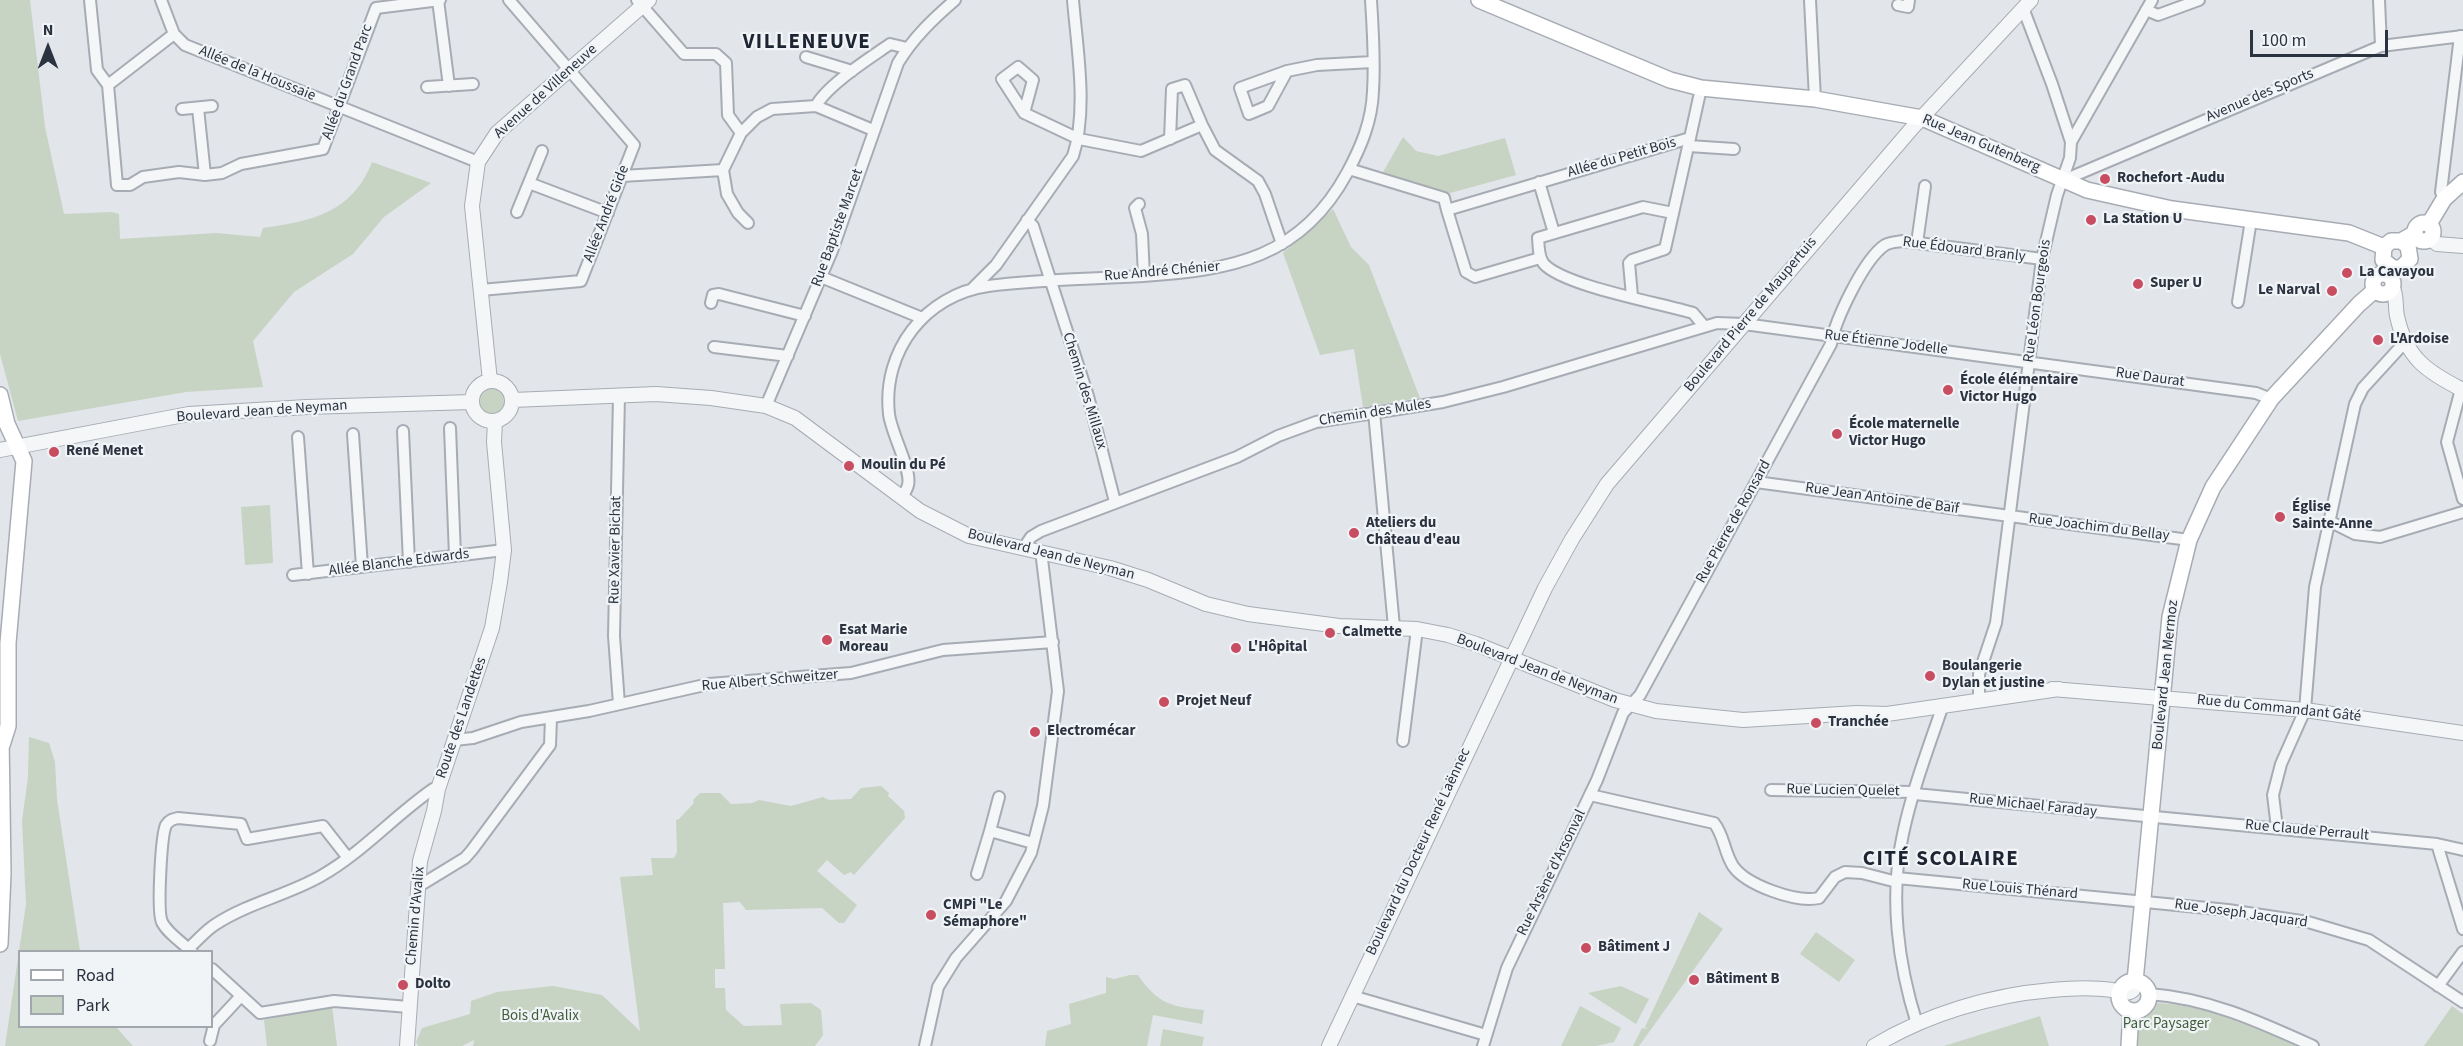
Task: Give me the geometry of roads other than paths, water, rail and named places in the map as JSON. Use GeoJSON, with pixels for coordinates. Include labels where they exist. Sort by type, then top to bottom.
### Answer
{"type":"FeatureCollection","features":[{"type":"Feature","properties":{"kind":"main road","name":"Rue Jean Gutenberg"},"geometry":{"type":"LineString","coordinates":[[1479,0],[1670,80],[1701,88],[1815,99],[1922,118],[2087,190],[2162,207],[2349,233],[2384,247]]}},
{"type":"Feature","properties":{"kind":"main road"},"geometry":{"type":"LineString","coordinates":[[2418,238],[2391,241],[2384,247],[2382,256],[2389,275],[2408,263],[2418,238],[2444,199],[2463,182]]}},
{"type":"Feature","properties":{"kind":"main road","name":"Boulevard Jean Mermoz"},"geometry":{"type":"LineString","coordinates":[[2135,981],[2170,617],[2189,540],[2213,487],[2271,399],[2359,304],[2375,290],[2374,281],[2389,275]]}},
{"type":"Feature","properties":{"kind":"main road"},"geometry":{"type":"LineString","coordinates":[[0,395],[7,424],[24,461],[8,643],[8,726],[1,742]]}},
{"type":"Feature","properties":{"kind":"main road"},"geometry":{"type":"LineString","coordinates":[[0,718],[3,862],[0,944]]}},
{"type":"Feature","properties":{"kind":"main road"},"geometry":{"type":"LineString","coordinates":[[2135,981],[2145,986],[2149,994],[2145,1007],[2131,1011],[2122,1006],[2119,992],[2125,984],[2135,981]]}},
{"type":"Feature","properties":{"kind":"main road"},"geometry":{"type":"LineString","coordinates":[[2129,1046],[2131,1011]]}},
{"type":"Feature","properties":{"kind":"street"},"geometry":{"type":"LineString","coordinates":[[90,0],[97,70],[108,85],[174,34],[161,0]]}},
{"type":"Feature","properties":{"kind":"street"},"geometry":{"type":"LineString","coordinates":[[439,0],[449,86]]}},
{"type":"Feature","properties":{"kind":"street","name":"Allée du Grand Parc"},"geometry":{"type":"LineString","coordinates":[[108,85],[117,185],[130,184],[143,177],[179,172],[205,175],[222,173],[241,164],[323,149],[340,107],[373,4],[439,0]]}},
{"type":"Feature","properties":{"kind":"street"},"geometry":{"type":"LineString","coordinates":[[509,0],[569,70]]}},
{"type":"Feature","properties":{"kind":"street","name":"Rue Baptiste Marcet"},"geometry":{"type":"LineString","coordinates":[[766,406],[821,277],[898,63],[907,48],[933,19],[955,0]]}},
{"type":"Feature","properties":{"kind":"street"},"geometry":{"type":"LineString","coordinates":[[902,497],[908,484],[908,472],[889,415],[891,372],[896,353],[906,336],[922,318],[954,296],[973,288],[996,265],[1073,156],[1078,139],[1079,75],[1073,0]]}},
{"type":"Feature","properties":{"kind":"street","name":"Rue André Chénier"},"geometry":{"type":"LineString","coordinates":[[973,288],[1000,284],[1202,271],[1234,265],[1282,244],[1320,214],[1335,195],[1362,143],[1373,92],[1371,0]]}},
{"type":"Feature","properties":{"kind":"street"},"geometry":{"type":"LineString","coordinates":[[1810,0],[1815,99]]}},
{"type":"Feature","properties":{"kind":"street","name":"Rue Léon Bourgeois"},"geometry":{"type":"LineString","coordinates":[[1979,698],[1979,674],[1996,623],[2042,259],[2057,195],[2070,158],[2071,142],[2152,0]]}},
{"type":"Feature","properties":{"kind":"street"},"geometry":{"type":"LineString","coordinates":[[2146,10],[2158,15],[2199,0]]}},
{"type":"Feature","properties":{"kind":"street"},"geometry":{"type":"LineString","coordinates":[[2379,0],[2380,46]]}},
{"type":"Feature","properties":{"kind":"street"},"geometry":{"type":"LineString","coordinates":[[642,2],[684,54],[716,54],[726,63],[728,115],[741,133]]}},
{"type":"Feature","properties":{"kind":"street","name":"Avenue de Villeneuve"},"geometry":{"type":"LineString","coordinates":[[490,381],[472,206],[478,162],[497,133],[642,2]]}},
{"type":"Feature","properties":{"kind":"street"},"geometry":{"type":"LineString","coordinates":[[2027,4],[2071,142]]}},
{"type":"Feature","properties":{"kind":"street","name":"Boulevard Pierre de Maupertuis"},"geometry":{"type":"LineString","coordinates":[[1510,658],[1572,539],[1607,484],[1922,118],[2027,4]]}},
{"type":"Feature","properties":{"kind":"street","name":"Allée de la Houssaie"},"geometry":{"type":"LineString","coordinates":[[174,34],[185,45],[478,162]]}},
{"type":"Feature","properties":{"kind":"street"},"geometry":{"type":"LineString","coordinates":[[2444,199],[2441,192],[2462,36]]}},
{"type":"Feature","properties":{"kind":"street","name":"Avenue des Sports"},"geometry":{"type":"LineString","coordinates":[[2064,180],[2380,46],[2462,36]]}},
{"type":"Feature","properties":{"kind":"street"},"geometry":{"type":"LineString","coordinates":[[816,106],[820,98],[852,71],[890,44],[907,48]]}},
{"type":"Feature","properties":{"kind":"street"},"geometry":{"type":"LineString","coordinates":[[806,57],[852,71]]}},
{"type":"Feature","properties":{"kind":"street"},"geometry":{"type":"LineString","coordinates":[[1287,71],[1268,106],[1249,114],[1240,88],[1287,71],[1317,65],[1373,62]]}},
{"type":"Feature","properties":{"kind":"street","name":"Allée André Gide"},"geometry":{"type":"LineString","coordinates":[[481,290],[581,280],[608,213],[634,145],[569,70]]}},
{"type":"Feature","properties":{"kind":"street"},"geometry":{"type":"LineString","coordinates":[[427,87],[473,84]]}},
{"type":"Feature","properties":{"kind":"street"},"geometry":{"type":"LineString","coordinates":[[1170,139],[1172,89],[1185,85],[1215,150],[1258,182],[1265,194],[1282,244]]}},
{"type":"Feature","properties":{"kind":"street","name":"Allée du Petit Bois"},"geometry":{"type":"LineString","coordinates":[[1447,210],[1539,182],[1690,142],[1701,88]]}},
{"type":"Feature","properties":{"kind":"street"},"geometry":{"type":"LineString","coordinates":[[182,109],[212,106]]}},
{"type":"Feature","properties":{"kind":"street"},"geometry":{"type":"LineString","coordinates":[[748,223],[738,213],[727,194],[723,170],[741,133],[757,117],[772,109],[816,106],[873,130]]}},
{"type":"Feature","properties":{"kind":"street"},"geometry":{"type":"LineString","coordinates":[[198,108],[205,175]]}},
{"type":"Feature","properties":{"kind":"street"},"geometry":{"type":"LineString","coordinates":[[1024,113],[1078,139],[1142,151],[1202,125]]}},
{"type":"Feature","properties":{"kind":"street"},"geometry":{"type":"LineString","coordinates":[[1632,296],[1629,263],[1665,249],[1690,142],[1734,148]]}},
{"type":"Feature","properties":{"kind":"street"},"geometry":{"type":"LineString","coordinates":[[518,212],[542,151]]}},
{"type":"Feature","properties":{"kind":"street"},"geometry":{"type":"LineString","coordinates":[[1348,169],[1444,198],[1466,272],[1475,277],[1540,258]]}},
{"type":"Feature","properties":{"kind":"street"},"geometry":{"type":"LineString","coordinates":[[622,176],[723,170]]}},
{"type":"Feature","properties":{"kind":"street"},"geometry":{"type":"LineString","coordinates":[[1539,182],[1554,233]]}},
{"type":"Feature","properties":{"kind":"street"},"geometry":{"type":"LineString","coordinates":[[529,183],[608,213]]}},
{"type":"Feature","properties":{"kind":"street"},"geometry":{"type":"LineString","coordinates":[[1917,243],[1925,186]]}},
{"type":"Feature","properties":{"kind":"street"},"geometry":{"type":"LineString","coordinates":[[1139,204],[1135,208],[1142,234],[1144,276]]}},
{"type":"Feature","properties":{"kind":"street"},"geometry":{"type":"LineString","coordinates":[[1673,213],[1643,207],[1538,238],[1540,258],[1546,266],[1573,281],[1693,313],[1704,326]]}},
{"type":"Feature","properties":{"kind":"street","name":"Chemin des Millaux"},"geometry":{"type":"LineString","coordinates":[[1026,220],[1033,226],[1088,396],[1115,502]]}},
{"type":"Feature","properties":{"kind":"street"},"geometry":{"type":"LineString","coordinates":[[2238,302],[2251,220]]}},
{"type":"Feature","properties":{"kind":"street"},"geometry":{"type":"LineString","coordinates":[[2418,238],[2437,244],[2463,246]]}},
{"type":"Feature","properties":{"kind":"street","name":"Rue Édouard Branly"},"geometry":{"type":"LineString","coordinates":[[1832,336],[1842,309],[1875,254],[1887,243],[1903,241],[2042,259]]}},
{"type":"Feature","properties":{"kind":"street"},"geometry":{"type":"LineString","coordinates":[[996,265],[996,279],[1000,284]]}},
{"type":"Feature","properties":{"kind":"street"},"geometry":{"type":"LineString","coordinates":[[2389,275],[2397,315],[2406,342],[2418,362],[2434,375],[2462,389],[2447,442],[2463,499]]}},
{"type":"Feature","properties":{"kind":"street"},"geometry":{"type":"LineString","coordinates":[[821,277],[922,318]]}},
{"type":"Feature","properties":{"kind":"street"},"geometry":{"type":"LineString","coordinates":[[711,303],[713,295],[719,294],[805,316]]}},
{"type":"Feature","properties":{"kind":"street","name":"Chemin des Mules"},"geometry":{"type":"LineString","coordinates":[[1023,549],[1031,537],[1041,531],[1237,457],[1278,436],[1316,422],[1443,402],[1503,387],[1704,326],[1728,322],[1744,324]]}},
{"type":"Feature","properties":{"kind":"street","name":"Rue Étienne Jodelle"},"geometry":{"type":"LineString","coordinates":[[1744,324],[2028,362]]}},
{"type":"Feature","properties":{"kind":"street","name":"Rue Pierre de Ronsard"},"geometry":{"type":"LineString","coordinates":[[1631,705],[1645,685],[1756,482],[1831,344],[1832,336]]}},
{"type":"Feature","properties":{"kind":"street"},"geometry":{"type":"LineString","coordinates":[[2277,828],[2273,795],[2281,764],[2305,710],[2313,598],[2358,394],[2406,342]]}},
{"type":"Feature","properties":{"kind":"street"},"geometry":{"type":"LineString","coordinates":[[714,347],[788,356]]}},
{"type":"Feature","properties":{"kind":"street","name":"Rue Daurat"},"geometry":{"type":"LineString","coordinates":[[2028,362],[2256,393],[2271,399]]}},
{"type":"Feature","properties":{"kind":"street"},"geometry":{"type":"LineString","coordinates":[[490,381],[503,383],[513,400],[506,417],[495,421],[488,421],[477,414],[472,402],[475,390],[484,382],[490,381]]}},
{"type":"Feature","properties":{"kind":"street","name":"Boulevard Jean de Neyman"},"geometry":{"type":"LineString","coordinates":[[513,400],[656,394],[711,398],[766,406],[795,418],[931,517],[969,536],[1110,568],[1148,580],[1206,604],[1248,614],[1338,626],[1417,629],[1476,644],[1631,705],[1676,714],[1734,719],[1857,713],[1979,698]]}},
{"type":"Feature","properties":{"kind":"street","name":"Rue Xavier Bichat"},"geometry":{"type":"LineString","coordinates":[[619,396],[614,636],[619,704]]}},
{"type":"Feature","properties":{"kind":"street","name":"Boulevard Jean de Neyman"},"geometry":{"type":"LineString","coordinates":[[0,450],[189,414],[307,407],[472,402]]}},
{"type":"Feature","properties":{"kind":"street"},"geometry":{"type":"LineString","coordinates":[[1374,412],[1394,627]]}},
{"type":"Feature","properties":{"kind":"street","name":"Route des Landettes"},"geometry":{"type":"LineString","coordinates":[[191,950],[216,924],[319,877],[348,858],[419,799],[433,789],[438,789],[492,628],[504,550],[494,442],[495,421]]}},
{"type":"Feature","properties":{"kind":"street"},"geometry":{"type":"LineString","coordinates":[[450,428],[455,556]]}},
{"type":"Feature","properties":{"kind":"street"},"geometry":{"type":"LineString","coordinates":[[404,431],[409,562]]}},
{"type":"Feature","properties":{"kind":"street"},"geometry":{"type":"LineString","coordinates":[[353,434],[362,567]]}},
{"type":"Feature","properties":{"kind":"street"},"geometry":{"type":"LineString","coordinates":[[298,437],[308,574]]}},
{"type":"Feature","properties":{"kind":"street","name":"Rue Jean Antoine de Baïf"},"geometry":{"type":"LineString","coordinates":[[1756,482],[2009,516]]}},
{"type":"Feature","properties":{"kind":"street"},"geometry":{"type":"LineString","coordinates":[[2329,521],[2355,534],[2380,537],[2463,512]]}},
{"type":"Feature","properties":{"kind":"street","name":"Rue Joachim du Bellay"},"geometry":{"type":"LineString","coordinates":[[2009,516],[2189,540]]}},
{"type":"Feature","properties":{"kind":"street","name":"Allée Blanche Edwards"},"geometry":{"type":"LineString","coordinates":[[293,575],[504,550]]}},
{"type":"Feature","properties":{"kind":"street"},"geometry":{"type":"LineString","coordinates":[[924,1046],[932,1006],[945,972],[1006,901],[1033,843],[1044,806],[1058,691],[1043,553]]}},
{"type":"Feature","properties":{"kind":"street"},"geometry":{"type":"LineString","coordinates":[[1403,741],[1417,629]]}},
{"type":"Feature","properties":{"kind":"street","name":"Rue Albert Schweitzer"},"geometry":{"type":"LineString","coordinates":[[454,740],[472,738],[520,722],[551,718],[709,684],[851,673],[944,650],[1053,642]]}},
{"type":"Feature","properties":{"kind":"street","name":"Boulevard du Docteur René Laënnec"},"geometry":{"type":"LineString","coordinates":[[1329,1046],[1510,658]]}},
{"type":"Feature","properties":{"kind":"street","name":"Rue du Commandant Gâté"},"geometry":{"type":"LineString","coordinates":[[1979,698],[2059,689],[2305,710],[2463,733]]}},
{"type":"Feature","properties":{"kind":"street","name":"Boulevard Jean de Neyman"},"geometry":{"type":"LineString","coordinates":[[1857,713],[1887,714],[1942,708],[1979,698]]}},
{"type":"Feature","properties":{"kind":"street","name":"Rue Arsène d'Arsonval"},"geometry":{"type":"LineString","coordinates":[[1485,1041],[1507,968],[1590,795],[1623,713],[1631,705]]}},
{"type":"Feature","properties":{"kind":"street"},"geometry":{"type":"LineString","coordinates":[[1917,1023],[1903,969],[1898,938],[1897,880],[1902,836],[1942,708]]}},
{"type":"Feature","properties":{"kind":"street"},"geometry":{"type":"LineString","coordinates":[[418,884],[424,883],[465,858],[472,850],[550,745],[551,718]]}},
{"type":"Feature","properties":{"kind":"street","name":"Chemin d'Avalix"},"geometry":{"type":"LineString","coordinates":[[407,1046],[420,861],[435,812],[438,789]]}},
{"type":"Feature","properties":{"kind":"street","name":"Rue Lucien Quelet"},"geometry":{"type":"LineString","coordinates":[[1771,790],[1915,793]]}},
{"type":"Feature","properties":{"kind":"street","name":"Rue Michael Faraday"},"geometry":{"type":"LineString","coordinates":[[1915,793],[2151,817]]}},
{"type":"Feature","properties":{"kind":"street","name":"Rue Louis Thénard"},"geometry":{"type":"LineString","coordinates":[[1590,795],[1714,823],[1732,864],[1740,874],[1760,885],[1803,898],[1819,898],[1835,877],[1850,871],[1897,880],[2142,902]]}},
{"type":"Feature","properties":{"kind":"street"},"geometry":{"type":"LineString","coordinates":[[977,874],[999,797]]}},
{"type":"Feature","properties":{"kind":"street","name":"Rue Claude Perrault"},"geometry":{"type":"LineString","coordinates":[[2151,817],[2437,844],[2463,850]]}},
{"type":"Feature","properties":{"kind":"street"},"geometry":{"type":"LineString","coordinates":[[191,950],[162,924],[160,916],[160,869],[166,825],[171,820],[178,818],[241,824],[247,839],[323,826],[348,858]]}},
{"type":"Feature","properties":{"kind":"street"},"geometry":{"type":"LineString","coordinates":[[990,831],[1033,843]]}},
{"type":"Feature","properties":{"kind":"street"},"geometry":{"type":"LineString","coordinates":[[2437,844],[2463,929]]}},
{"type":"Feature","properties":{"kind":"street","name":"Rue Joseph Jacquard"},"geometry":{"type":"LineString","coordinates":[[2142,902],[2228,910],[2319,925],[2369,940],[2463,1002]]}},
{"type":"Feature","properties":{"kind":"street"},"geometry":{"type":"LineString","coordinates":[[2438,986],[2463,952]]}},
{"type":"Feature","properties":{"kind":"street"},"geometry":{"type":"LineString","coordinates":[[213,970],[260,1013],[334,1001],[409,1007]]}},
{"type":"Feature","properties":{"kind":"street"},"geometry":{"type":"LineString","coordinates":[[1874,1046],[1917,1023],[1953,1010],[2018,993],[2091,988],[2119,992]]}},
{"type":"Feature","properties":{"kind":"street"},"geometry":{"type":"LineString","coordinates":[[2149,994],[2190,999],[2222,1008],[2313,1046]]}},
{"type":"Feature","properties":{"kind":"street"},"geometry":{"type":"LineString","coordinates":[[210,1041],[214,1025],[241,996]]}},
{"type":"Feature","properties":{"kind":"street"},"geometry":{"type":"LineString","coordinates":[[1352,996],[1485,1041]]}},
{"type":"Feature","properties":{"kind":"place","name":"Rochefort -Audu"},"geometry":{"type":"Point","coordinates":[2105,179]}},
{"type":"Feature","properties":{"kind":"place","name":"La Station U"},"geometry":{"type":"Point","coordinates":[2091,220]}},
{"type":"Feature","properties":{"kind":"place","name":"La Cavayou"},"geometry":{"type":"Point","coordinates":[2347,273]}},
{"type":"Feature","properties":{"kind":"place","name":"Super U"},"geometry":{"type":"Point","coordinates":[2138,284]}},
{"type":"Feature","properties":{"kind":"place","name":"Le Narval"},"geometry":{"type":"Point","coordinates":[2332,291]}},
{"type":"Feature","properties":{"kind":"place","name":"L'Ardoise"},"geometry":{"type":"Point","coordinates":[2378,340]}},
{"type":"Feature","properties":{"kind":"place","name":"École élémentaire Victor Hugo"},"geometry":{"type":"Point","coordinates":[1948,390]}},
{"type":"Feature","properties":{"kind":"place","name":"École maternelle Victor Hugo"},"geometry":{"type":"Point","coordinates":[1837,434]}},
{"type":"Feature","properties":{"kind":"place","name":"René Menet"},"geometry":{"type":"Point","coordinates":[54,452]}},
{"type":"Feature","properties":{"kind":"place","name":"Moulin du Pé"},"geometry":{"type":"Point","coordinates":[849,466]}},
{"type":"Feature","properties":{"kind":"place","name":"Église Sainte-Anne"},"geometry":{"type":"Point","coordinates":[2280,517]}},
{"type":"Feature","properties":{"kind":"place","name":"Ateliers du Château d'eau"},"geometry":{"type":"Point","coordinates":[1354,533]}},
{"type":"Feature","properties":{"kind":"place","name":"Calmette"},"geometry":{"type":"Point","coordinates":[1330,633]}},
{"type":"Feature","properties":{"kind":"place","name":"Esat Marie Moreau"},"geometry":{"type":"Point","coordinates":[827,640]}},
{"type":"Feature","properties":{"kind":"place","name":"L'Hôpital"},"geometry":{"type":"Point","coordinates":[1236,648]}},
{"type":"Feature","properties":{"kind":"place","name":"Boulangerie Dylan et justine"},"geometry":{"type":"Point","coordinates":[1930,676]}},
{"type":"Feature","properties":{"kind":"place","name":"Projet Neuf"},"geometry":{"type":"Point","coordinates":[1164,702]}},
{"type":"Feature","properties":{"kind":"place","name":"Tranchée"},"geometry":{"type":"Point","coordinates":[1816,723]}},
{"type":"Feature","properties":{"kind":"place","name":"Electromécar"},"geometry":{"type":"Point","coordinates":[1035,732]}},
{"type":"Feature","properties":{"kind":"place","name":"CMPi \"Le Sémaphore\""},"geometry":{"type":"Point","coordinates":[931,915]}},
{"type":"Feature","properties":{"kind":"place","name":"Bâtiment J"},"geometry":{"type":"Point","coordinates":[1586,948]}},
{"type":"Feature","properties":{"kind":"place","name":"Bâtiment B"},"geometry":{"type":"Point","coordinates":[1694,980]}},
{"type":"Feature","properties":{"kind":"place","name":"Dolto"},"geometry":{"type":"Point","coordinates":[403,985]}},
{"type":"Feature","properties":{"kind":"district","name":"VILLENEUVE"},"geometry":{"type":"Point","coordinates":[807,43]}},
{"type":"Feature","properties":{"kind":"district","name":"CITÉ SCOLAIRE"},"geometry":{"type":"Point","coordinates":[1941,860]}},
{"type":"Feature","properties":{"kind":"park label","name":"Bois d'Avalix"},"geometry":{"type":"Point","coordinates":[540,1017]}},
{"type":"Feature","properties":{"kind":"park label","name":"Parc Paysager"},"geometry":{"type":"Point","coordinates":[2166,1025]}}]}
